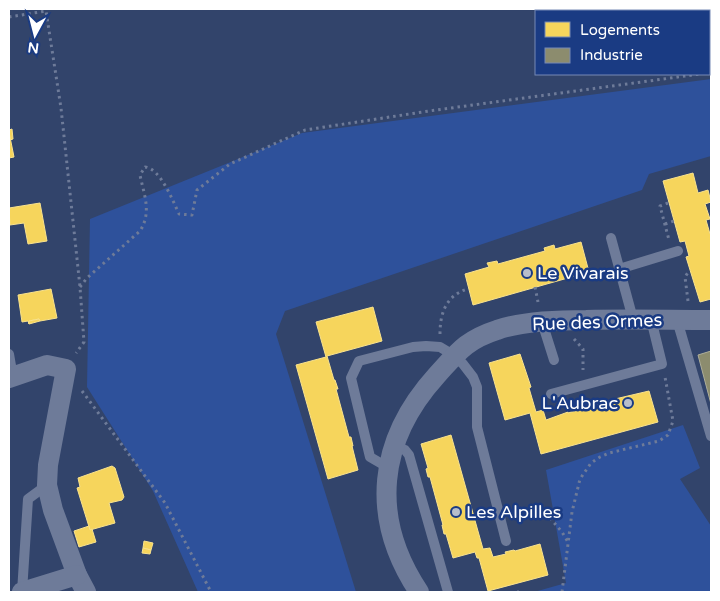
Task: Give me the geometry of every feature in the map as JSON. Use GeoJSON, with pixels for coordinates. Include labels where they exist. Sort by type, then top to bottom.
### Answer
{"type":"FeatureCollection","features":[{"type":"Feature","properties":{"kind":"street","name":"Rue des Ormes"},"geometry":{"type":"LineString","coordinates":[[419,592],[410,579],[398,552],[387,507],[386,484],[394,445],[402,425],[447,351],[499,329],[542,322],[642,319],[711,320]]}},
{"type":"Feature","properties":{"kind":"street"},"geometry":{"type":"LineString","coordinates":[[11,378],[46,365],[66,369],[48,465],[47,485],[53,510],[82,583],[22,592]]}},
{"type":"Feature","properties":{"kind":"lane"},"geometry":{"type":"LineString","coordinates":[[552,394],[662,364],[619,269],[611,238]]}},
{"type":"Feature","properties":{"kind":"lane"},"geometry":{"type":"LineString","coordinates":[[619,269],[676,252]]}},
{"type":"Feature","properties":{"kind":"lane"},"geometry":{"type":"LineString","coordinates":[[684,320],[711,436]]}},
{"type":"Feature","properties":{"kind":"lane"},"geometry":{"type":"LineString","coordinates":[[542,322],[554,360]]}},
{"type":"Feature","properties":{"kind":"lane"},"geometry":{"type":"LineString","coordinates":[[389,468],[370,457],[351,378],[359,361],[413,347],[447,351],[473,377],[477,387],[478,427],[506,540]]}},
{"type":"Feature","properties":{"kind":"lane"},"geometry":{"type":"LineString","coordinates":[[9,354],[11,378]]}},
{"type":"Feature","properties":{"kind":"lane"},"geometry":{"type":"LineString","coordinates":[[394,445],[405,450],[409,455],[448,592]]}},
{"type":"Feature","properties":{"kind":"lane"},"geometry":{"type":"LineString","coordinates":[[22,592],[28,498],[47,485]]}},
{"type":"Feature","properties":{"kind":"path"},"geometry":{"type":"LineString","coordinates":[[9,17],[46,11],[61,108],[84,342],[66,369],[164,503],[211,592]]}},
{"type":"Feature","properties":{"kind":"path"},"geometry":{"type":"LineString","coordinates":[[80,287],[86,278],[140,231],[146,221],[147,207],[140,175],[145,167],[151,167],[157,172],[179,214],[192,215],[197,190],[230,164],[305,130],[693,75]]}},
{"type":"Feature","properties":{"kind":"path"},"geometry":{"type":"LineString","coordinates":[[668,203],[660,206],[676,252]]}},
{"type":"Feature","properties":{"kind":"path"},"geometry":{"type":"LineString","coordinates":[[665,224],[674,221]]}},
{"type":"Feature","properties":{"kind":"path"},"geometry":{"type":"LineString","coordinates":[[684,320],[685,277],[689,271]]}},
{"type":"Feature","properties":{"kind":"path"},"geometry":{"type":"LineString","coordinates":[[447,351],[440,326],[445,306],[455,294],[466,290]]}},
{"type":"Feature","properties":{"kind":"path"},"geometry":{"type":"LineString","coordinates":[[571,337],[582,350],[583,385]]}},
{"type":"Feature","properties":{"kind":"path"},"geometry":{"type":"LineString","coordinates":[[562,592],[576,492],[580,479],[591,463],[608,453],[659,441],[668,435],[673,422],[673,415],[662,364]]}},
{"type":"Feature","properties":{"kind":"path"},"geometry":{"type":"LineString","coordinates":[[550,518],[562,532],[568,543]]}},
{"type":"Feature","properties":{"kind":"shaded area"},"geometry":{"type":"Polygon","coordinates":[[[711,79],[711,156],[649,174],[642,190],[285,311],[276,334],[356,592],[198,592],[153,491],[87,387],[90,219],[302,133],[711,79]]]}},
{"type":"Feature","properties":{"kind":"shaded area"},"geometry":{"type":"Polygon","coordinates":[[[683,425],[700,468],[680,479],[711,526],[711,592],[534,592],[566,583],[546,470],[683,425]]]}},
{"type":"Feature","properties":{"kind":"building: Logements"},"geometry":{"type":"Polygon","coordinates":[[[12,129],[13,139],[10,140],[9,130],[12,129]]]}},
{"type":"Feature","properties":{"kind":"building: Logements"},"geometry":{"type":"Polygon","coordinates":[[[9,132],[14,157],[9,158],[9,132]]]}},
{"type":"Feature","properties":{"kind":"building: Logements"},"geometry":{"type":"Polygon","coordinates":[[[693,173],[698,193],[708,190],[711,202],[705,204],[710,219],[706,220],[711,233],[711,299],[700,302],[686,257],[689,256],[685,241],[680,242],[663,181],[693,173]]]}},
{"type":"Feature","properties":{"kind":"building: Logements"},"geometry":{"type":"Polygon","coordinates":[[[40,203],[47,241],[28,244],[24,223],[10,225],[9,208],[40,203]]]}},
{"type":"Feature","properties":{"kind":"building: Logements","name":"Le Vivarais"},"geometry":{"type":"Polygon","coordinates":[[[581,242],[589,272],[473,305],[465,274],[489,267],[487,263],[497,261],[498,264],[545,251],[544,248],[554,245],[555,249],[581,242]]]}},
{"type":"Feature","properties":{"kind":"building: Logements"},"geometry":{"type":"Polygon","coordinates":[[[51,289],[57,318],[29,321],[29,324],[28,321],[22,322],[18,295],[51,289]]]}},
{"type":"Feature","properties":{"kind":"building: Logements"},"geometry":{"type":"Polygon","coordinates":[[[373,307],[382,341],[327,356],[338,389],[336,389],[349,437],[351,437],[358,470],[328,479],[296,365],[326,357],[316,322],[373,307]]]}},
{"type":"Feature","properties":{"kind":"building: Logements"},"geometry":{"type":"Polygon","coordinates":[[[39,319],[40,321],[29,324],[29,321],[39,319]]]}},
{"type":"Feature","properties":{"kind":"building: Logements","name":"L'Aubrac"},"geometry":{"type":"Polygon","coordinates":[[[520,354],[531,387],[529,388],[536,412],[543,410],[546,420],[568,412],[649,391],[658,422],[541,454],[530,413],[505,420],[489,363],[520,354]]]}},
{"type":"Feature","properties":{"kind":"building: Logements","name":"Les Alpilles"},"geometry":{"type":"Polygon","coordinates":[[[451,435],[483,549],[490,548],[493,557],[506,554],[505,552],[540,544],[548,575],[488,591],[479,558],[477,558],[475,552],[453,558],[446,534],[444,534],[430,477],[428,477],[426,469],[428,468],[421,444],[451,435]]]}},
{"type":"Feature","properties":{"kind":"building: Logements"},"geometry":{"type":"Polygon","coordinates":[[[112,466],[115,468],[124,497],[122,500],[109,503],[115,523],[90,530],[77,488],[80,487],[78,478],[112,466]]]}},
{"type":"Feature","properties":{"kind":"building: Logements"},"geometry":{"type":"Polygon","coordinates":[[[89,526],[90,530],[92,529],[96,542],[79,547],[74,531],[89,526]]]}},
{"type":"Feature","properties":{"kind":"building: Logements"},"geometry":{"type":"Polygon","coordinates":[[[144,541],[153,543],[151,550],[143,548],[144,541]]]}},
{"type":"Feature","properties":{"kind":"building: Logements"},"geometry":{"type":"Polygon","coordinates":[[[143,548],[151,550],[150,554],[142,553],[143,548]]]}},
{"type":"Feature","properties":{"kind":"building: Industrie"},"geometry":{"type":"Polygon","coordinates":[[[711,351],[711,404],[698,355],[711,351]]]}},
{"type":"Feature","properties":{"kind":"place","name":"Le Vivarais"},"geometry":{"type":"Point","coordinates":[527,273]}},
{"type":"Feature","properties":{"kind":"place","name":"L'Aubrac"},"geometry":{"type":"Point","coordinates":[628,403]}},
{"type":"Feature","properties":{"kind":"place","name":"Les Alpilles"},"geometry":{"type":"Point","coordinates":[456,512]}}]}
